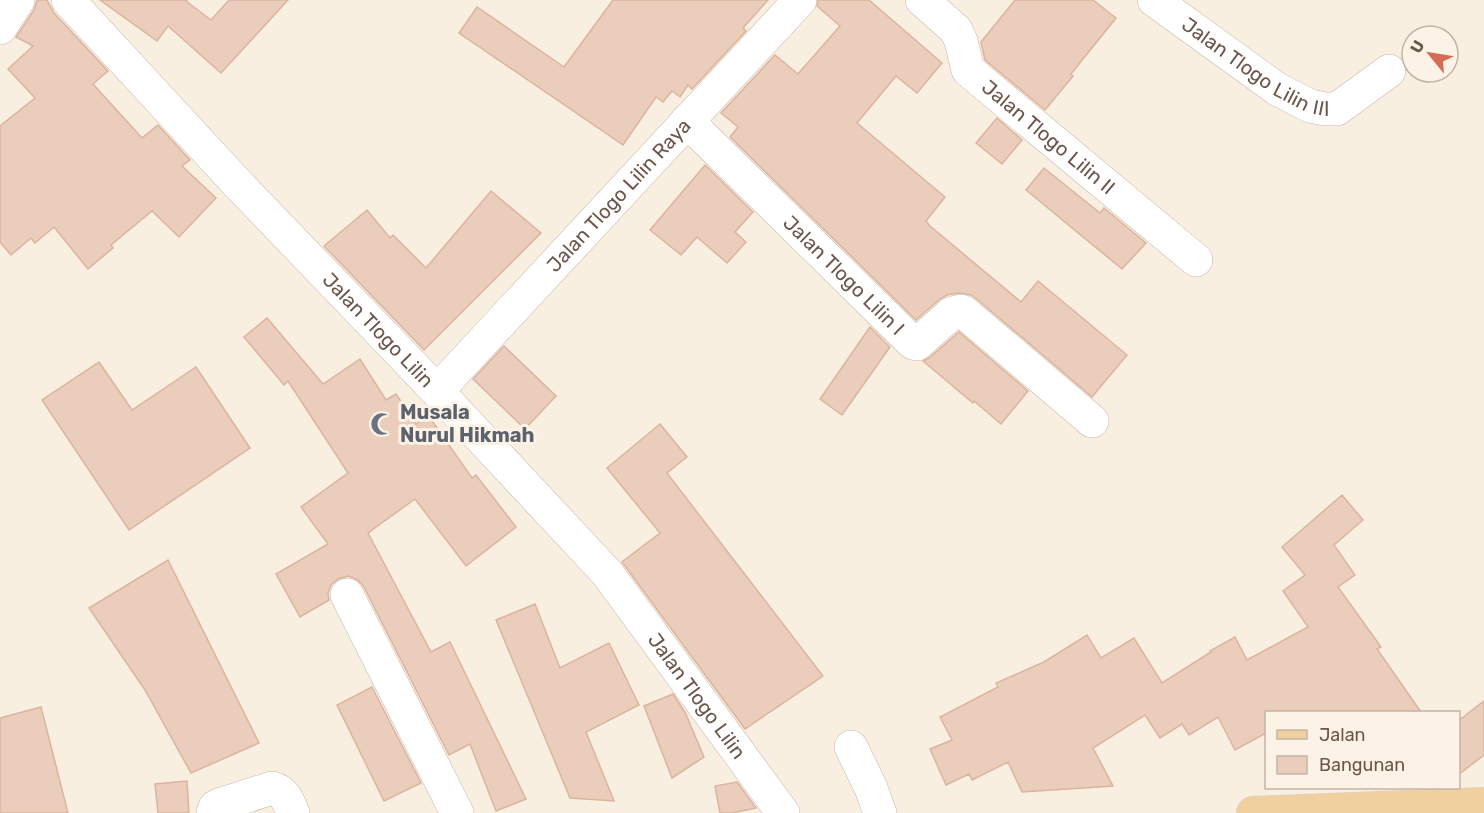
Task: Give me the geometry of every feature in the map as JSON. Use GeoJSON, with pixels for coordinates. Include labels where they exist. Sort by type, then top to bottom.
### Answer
{"type":"FeatureCollection","features":[{"type":"Feature","properties":{"kind":"main road"},"geometry":{"type":"LineString","coordinates":[[1253,813],[1484,804]]}},
{"type":"Feature","properties":{"kind":"street"},"geometry":{"type":"LineString","coordinates":[[0,28],[18,0]]}},
{"type":"Feature","properties":{"kind":"street","name":"Jalan Tlogo Lilin"},"geometry":{"type":"LineString","coordinates":[[68,0],[237,183],[437,391],[607,573],[783,813]]}},
{"type":"Feature","properties":{"kind":"street","name":"Jalan Tlogo Lilin Raya"},"geometry":{"type":"LineString","coordinates":[[437,391],[800,0]]}},
{"type":"Feature","properties":{"kind":"street","name":"Jalan Tlogo Lilin II"},"geometry":{"type":"LineString","coordinates":[[922,0],[956,30],[968,70],[1196,260]]}},
{"type":"Feature","properties":{"kind":"street","name":"Jalan Tlogo Lilin III"},"geometry":{"type":"LineString","coordinates":[[1154,0],[1277,89],[1310,106],[1337,109],[1389,71]]}},
{"type":"Feature","properties":{"kind":"street","name":"Jalan Tlogo Lilin I"},"geometry":{"type":"LineString","coordinates":[[687,121],[913,343],[917,344],[952,313],[961,311],[1092,421]]}},
{"type":"Feature","properties":{"kind":"street"},"geometry":{"type":"LineString","coordinates":[[347,595],[457,813]]}},
{"type":"Feature","properties":{"kind":"street"},"geometry":{"type":"LineString","coordinates":[[850,747],[871,788],[880,813]]}},
{"type":"Feature","properties":{"kind":"street"},"geometry":{"type":"LineString","coordinates":[[213,813],[215,807],[219,805],[272,788],[279,789],[285,795],[293,813]]}},
{"type":"Feature","properties":{"kind":"building"},"geometry":{"type":"Polygon","coordinates":[[[37,0],[47,0],[54,13],[108,71],[93,84],[142,138],[158,125],[190,160],[182,166],[216,198],[179,237],[152,211],[111,245],[113,248],[88,269],[54,227],[35,243],[31,238],[11,255],[0,242],[0,126],[35,98],[8,69],[33,46],[16,37],[34,10],[37,0]]]}},
{"type":"Feature","properties":{"kind":"building"},"geometry":{"type":"Polygon","coordinates":[[[100,0],[187,0],[211,20],[229,0],[288,0],[221,73],[168,26],[157,41],[100,0]]]}},
{"type":"Feature","properties":{"kind":"building"},"geometry":{"type":"Polygon","coordinates":[[[613,0],[768,0],[743,28],[746,31],[692,89],[688,85],[680,97],[672,91],[663,102],[656,97],[623,145],[459,33],[477,7],[564,67],[613,0]]]}},
{"type":"Feature","properties":{"kind":"building"},"geometry":{"type":"Polygon","coordinates":[[[818,0],[869,0],[942,63],[917,93],[896,76],[857,123],[945,197],[926,221],[930,226],[1021,302],[1038,281],[1127,355],[1092,397],[971,295],[958,293],[947,295],[916,320],[730,137],[738,127],[721,113],[775,55],[798,74],[840,26],[817,6],[818,0]]]}},
{"type":"Feature","properties":{"kind":"building"},"geometry":{"type":"Polygon","coordinates":[[[1015,0],[1093,0],[1116,18],[1045,110],[985,60],[981,42],[1015,0]]]}},
{"type":"Feature","properties":{"kind":"building"},"geometry":{"type":"Polygon","coordinates":[[[997,118],[1022,140],[1002,164],[976,143],[997,118]]]}},
{"type":"Feature","properties":{"kind":"building"},"geometry":{"type":"Polygon","coordinates":[[[705,165],[753,212],[735,232],[746,242],[727,263],[697,237],[681,255],[650,230],[705,165]]]}},
{"type":"Feature","properties":{"kind":"building"},"geometry":{"type":"Polygon","coordinates":[[[1044,168],[1100,213],[1104,208],[1146,243],[1122,269],[1026,190],[1044,168]]]}},
{"type":"Feature","properties":{"kind":"building"},"geometry":{"type":"Polygon","coordinates":[[[491,191],[541,233],[424,350],[324,246],[367,210],[390,238],[393,235],[426,268],[491,191]]]}},
{"type":"Feature","properties":{"kind":"building"},"geometry":{"type":"Polygon","coordinates":[[[267,318],[323,384],[360,359],[386,400],[396,394],[416,424],[428,415],[472,478],[476,475],[516,527],[466,566],[415,499],[368,533],[431,652],[450,642],[526,799],[496,811],[470,744],[449,755],[364,587],[358,580],[349,576],[338,579],[331,585],[328,593],[329,600],[300,617],[276,574],[328,544],[301,507],[348,473],[288,381],[284,385],[244,337],[267,318]]]}},
{"type":"Feature","properties":{"kind":"building"},"geometry":{"type":"Polygon","coordinates":[[[870,327],[890,347],[842,415],[820,399],[870,327]]]}},
{"type":"Feature","properties":{"kind":"building"},"geometry":{"type":"Polygon","coordinates":[[[959,332],[1028,391],[1001,424],[923,361],[959,332]]]}},
{"type":"Feature","properties":{"kind":"building"},"geometry":{"type":"Polygon","coordinates":[[[504,346],[556,396],[525,429],[473,379],[504,346]]]}},
{"type":"Feature","properties":{"kind":"building"},"geometry":{"type":"Polygon","coordinates":[[[99,362],[132,410],[196,367],[250,448],[129,530],[42,400],[99,362]]]}},
{"type":"Feature","properties":{"kind":"building"},"geometry":{"type":"Polygon","coordinates":[[[660,424],[687,457],[667,473],[823,676],[745,729],[622,562],[660,533],[607,468],[660,424]]]}},
{"type":"Feature","properties":{"kind":"building"},"geometry":{"type":"Polygon","coordinates":[[[1342,495],[1363,520],[1334,545],[1355,575],[1338,587],[1381,647],[1377,649],[1420,711],[1265,711],[1265,734],[1235,750],[1218,717],[1189,735],[1182,724],[1160,738],[1145,715],[1093,748],[1113,786],[1022,792],[1008,762],[972,780],[969,774],[946,785],[930,749],[952,740],[940,717],[998,687],[996,683],[1044,662],[1087,635],[1101,658],[1134,638],[1162,683],[1235,637],[1247,660],[1308,627],[1283,591],[1305,575],[1282,547],[1342,495]]]}},
{"type":"Feature","properties":{"kind":"building"},"geometry":{"type":"Polygon","coordinates":[[[168,560],[259,743],[191,773],[145,690],[89,608],[168,560]]]}},
{"type":"Feature","properties":{"kind":"building"},"geometry":{"type":"Polygon","coordinates":[[[535,604],[560,668],[609,643],[639,705],[586,732],[614,801],[570,798],[496,620],[535,604]]]}},
{"type":"Feature","properties":{"kind":"building"},"geometry":{"type":"Polygon","coordinates":[[[372,687],[421,783],[384,801],[337,705],[372,687]]]}},
{"type":"Feature","properties":{"kind":"building"},"geometry":{"type":"Polygon","coordinates":[[[673,694],[685,712],[704,757],[672,778],[644,706],[673,694]]]}},
{"type":"Feature","properties":{"kind":"building"},"geometry":{"type":"Polygon","coordinates":[[[1484,701],[1484,755],[1460,773],[1460,719],[1484,701]]]}},
{"type":"Feature","properties":{"kind":"building"},"geometry":{"type":"Polygon","coordinates":[[[41,707],[68,813],[0,813],[0,718],[41,707]]]}},
{"type":"Feature","properties":{"kind":"building"},"geometry":{"type":"Polygon","coordinates":[[[187,781],[189,813],[158,813],[155,784],[187,781]]]}},
{"type":"Feature","properties":{"kind":"building"},"geometry":{"type":"Polygon","coordinates":[[[737,782],[756,808],[720,813],[715,786],[737,782]]]}},
{"type":"Feature","properties":{"kind":"place","name":"Musala Nurul Hikmah"},"geometry":{"type":"Point","coordinates":[382,424]}}]}
